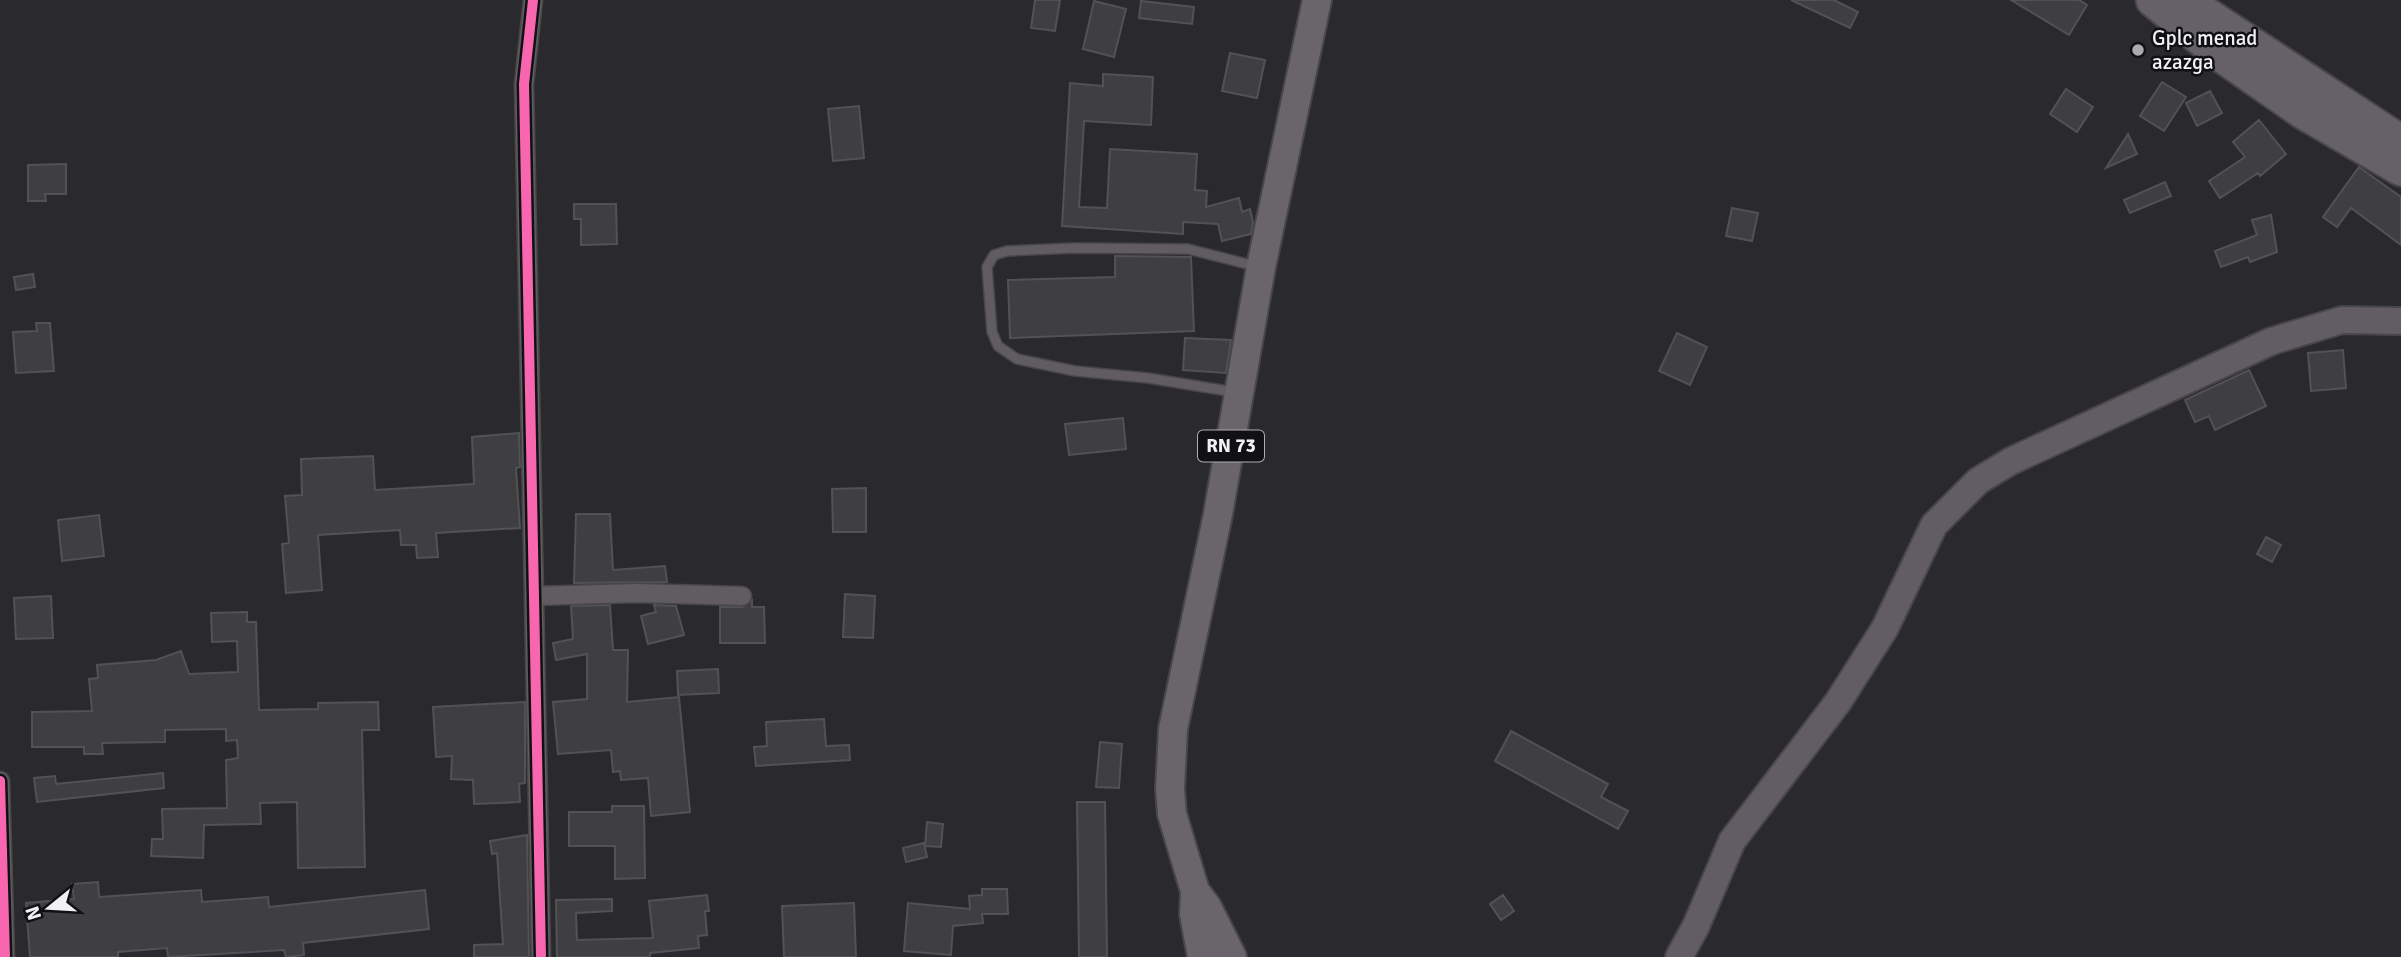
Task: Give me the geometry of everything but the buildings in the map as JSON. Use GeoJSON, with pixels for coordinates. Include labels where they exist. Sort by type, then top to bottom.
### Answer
{"type":"FeatureCollection","features":[{"type":"Feature","properties":{"kind":"highway"},"geometry":{"type":"LineString","coordinates":[[2153,0],[2221,55],[2293,105],[2401,169]]}},
{"type":"Feature","properties":{"kind":"highway"},"geometry":{"type":"LineString","coordinates":[[2186,0],[2284,68],[2401,142]]}},
{"type":"Feature","properties":{"kind":"main road","name":"RN 73"},"geometry":{"type":"LineString","coordinates":[[1202,957],[1194,914],[1195,891],[1172,814],[1170,789],[1173,729],[1240,393],[1261,267],[1317,0]]}},
{"type":"Feature","properties":{"kind":"main road"},"geometry":{"type":"LineString","coordinates":[[1679,957],[1696,926],[1732,841],[1838,702],[1885,628],[1934,525],[1978,481],[2011,461],[2272,341],[2342,320],[2401,321]]}},
{"type":"Feature","properties":{"kind":"main road","name":"RN 73"},"geometry":{"type":"LineString","coordinates":[[1195,891],[1207,907],[1233,957]]}},
{"type":"Feature","properties":{"kind":"street"},"geometry":{"type":"LineString","coordinates":[[533,0],[524,83],[541,957]]}},
{"type":"Feature","properties":{"kind":"street"},"geometry":{"type":"LineString","coordinates":[[534,596],[637,593],[741,596]]}},
{"type":"Feature","properties":{"kind":"street"},"geometry":{"type":"LineString","coordinates":[[0,781],[5,957]]}},
{"type":"Feature","properties":{"kind":"lane"},"geometry":{"type":"LineString","coordinates":[[1240,393],[1147,377],[1075,371],[1017,359],[998,346],[992,332],[987,267],[994,256],[1007,251],[1075,248],[1188,249],[1261,267]]}},
{"type":"Feature","properties":{"kind":"cycle path"},"geometry":{"type":"LineString","coordinates":[[533,0],[524,84],[541,957]]}},
{"type":"Feature","properties":{"kind":"cycle path"},"geometry":{"type":"LineString","coordinates":[[0,781],[5,957]]}},
{"type":"Feature","properties":{"kind":"place","name":"Gplc menad azazga"},"geometry":{"type":"Point","coordinates":[2138,50]}}]}
